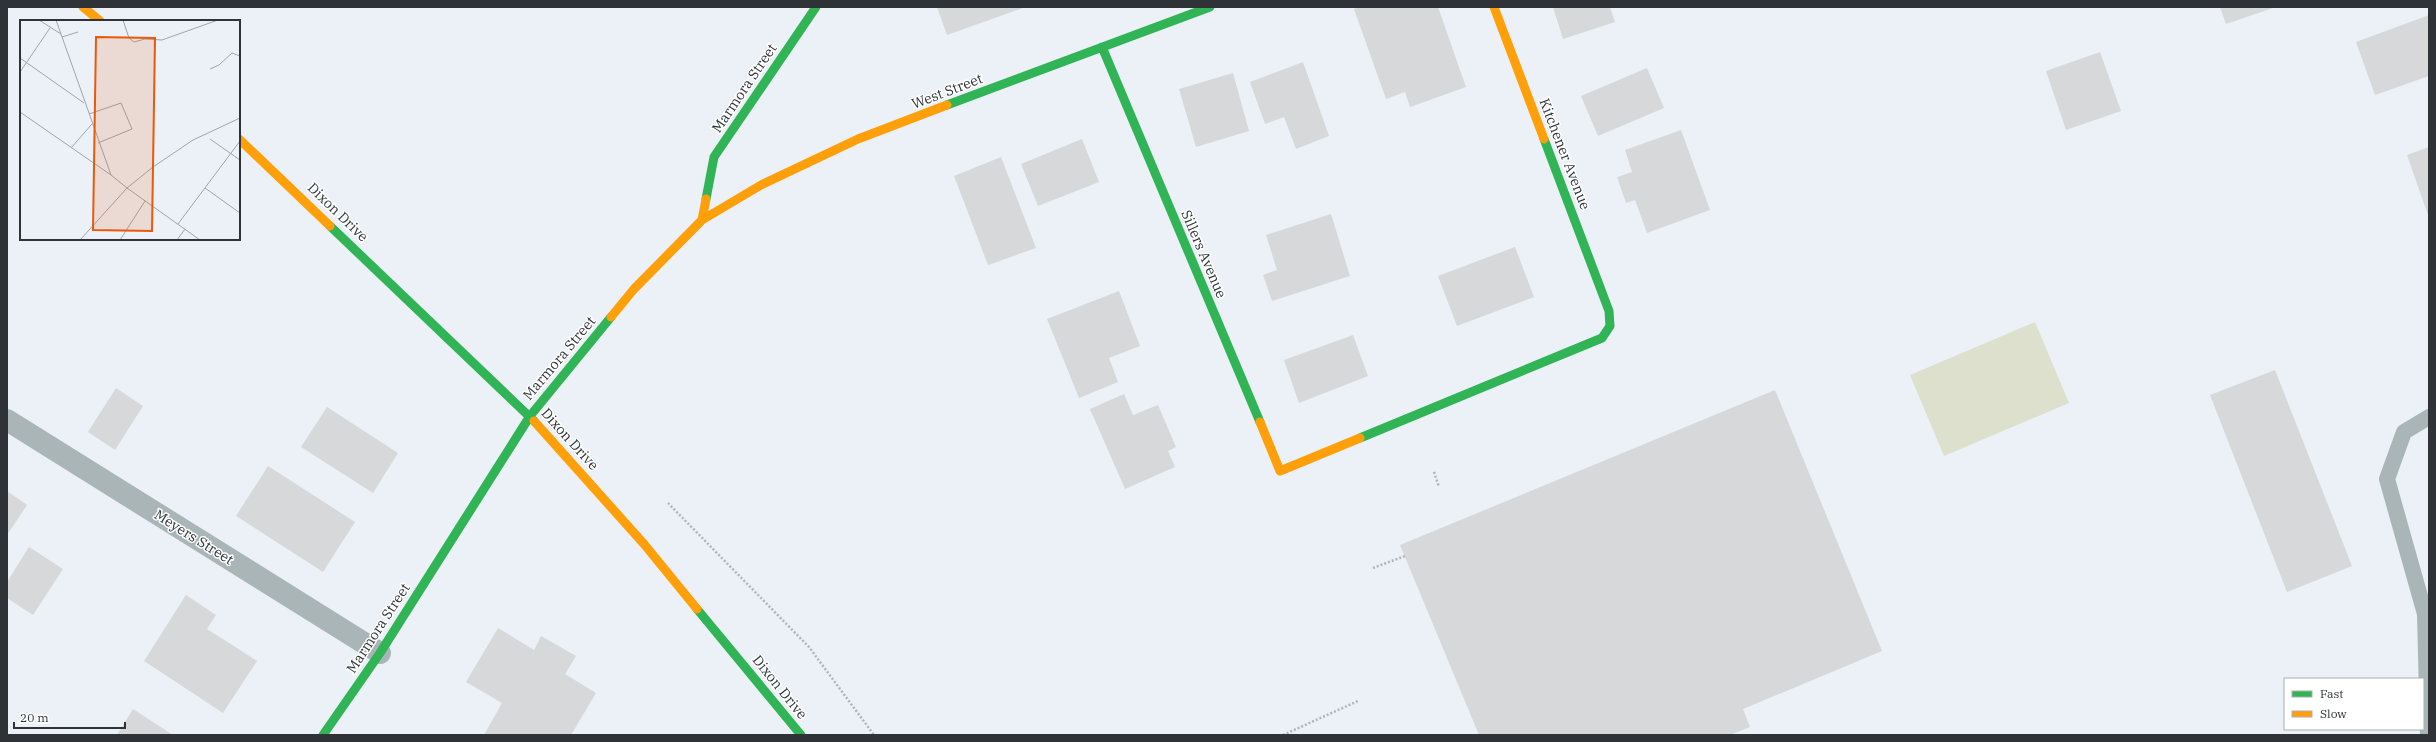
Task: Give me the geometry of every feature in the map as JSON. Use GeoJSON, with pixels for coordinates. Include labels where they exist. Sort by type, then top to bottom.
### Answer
{"type":"FeatureCollection","features":[{"type":"Feature","properties":{"kind":"street"},"geometry":{"type":"LineString","coordinates":[[83,7],[99,20]]}},
{"type":"Feature","properties":{"kind":"street","name":"Marmora Street"},"geometry":{"type":"LineString","coordinates":[[323,735],[380,653],[530,416],[634,289],[702,220],[714,157],[816,7]]}},
{"type":"Feature","properties":{"kind":"street","name":"West Street"},"geometry":{"type":"LineString","coordinates":[[702,220],[761,185],[858,139],[1210,7]]}},
{"type":"Feature","properties":{"kind":"street","name":"Kitchener Avenue"},"geometry":{"type":"LineString","coordinates":[[1280,471],[1602,338],[1610,326],[1610,311],[1494,7]]}},
{"type":"Feature","properties":{"kind":"street","name":"Sillers Avenue"},"geometry":{"type":"LineString","coordinates":[[1102,47],[1280,471]]}},
{"type":"Feature","properties":{"kind":"street","name":"Dixon Drive"},"geometry":{"type":"LineString","coordinates":[[240,140],[530,416],[644,544],[801,735]]}},
{"type":"Feature","properties":{"kind":"street","name":"Meyers Street"},"geometry":{"type":"LineString","coordinates":[[7,420],[380,653]]}},
{"type":"Feature","properties":{"kind":"lane"},"geometry":{"type":"LineString","coordinates":[[2428,735],[2425,614],[2387,478],[2404,432],[2429,417]]}},
{"type":"Feature","properties":{"kind":"path"},"geometry":{"type":"LineString","coordinates":[[1434,472],[1439,487]]}},
{"type":"Feature","properties":{"kind":"path"},"geometry":{"type":"LineString","coordinates":[[668,503],[809,647],[874,735]]}},
{"type":"Feature","properties":{"kind":"path"},"geometry":{"type":"LineString","coordinates":[[1373,568],[1405,556]]}},
{"type":"Feature","properties":{"kind":"path"},"geometry":{"type":"LineString","coordinates":[[1283,735],[1358,701]]}},
{"type":"Feature","properties":{"kind":"green space"},"geometry":{"type":"Polygon","coordinates":[[[2035,322],[2069,403],[1944,456],[1910,375],[2035,322]]]}},
{"type":"Feature","properties":{"kind":"building"},"geometry":{"type":"Polygon","coordinates":[[[937,7],[1026,7],[947,35],[937,7]]]}},
{"type":"Feature","properties":{"kind":"building"},"geometry":{"type":"Polygon","coordinates":[[[1360,7],[1438,7],[1466,87],[1410,107],[1405,92],[1386,99],[1354,9],[1360,7]]]}},
{"type":"Feature","properties":{"kind":"building"},"geometry":{"type":"Polygon","coordinates":[[[1553,7],[1610,7],[1615,22],[1563,39],[1553,7]]]}},
{"type":"Feature","properties":{"kind":"building"},"geometry":{"type":"Polygon","coordinates":[[[2220,7],[2276,7],[2226,24],[2220,7]]]}},
{"type":"Feature","properties":{"kind":"building"},"geometry":{"type":"Polygon","coordinates":[[[2429,15],[2429,76],[2375,95],[2356,42],[2429,15]]]}},
{"type":"Feature","properties":{"kind":"building"},"geometry":{"type":"Polygon","coordinates":[[[2100,52],[2121,111],[2066,130],[2046,71],[2100,52]]]}},
{"type":"Feature","properties":{"kind":"building"},"geometry":{"type":"Polygon","coordinates":[[[1303,62],[1329,136],[1296,149],[1284,117],[1265,124],[1250,82],[1303,62]]]}},
{"type":"Feature","properties":{"kind":"building"},"geometry":{"type":"Polygon","coordinates":[[[1647,68],[1664,108],[1598,136],[1581,96],[1647,68]]]}},
{"type":"Feature","properties":{"kind":"building"},"geometry":{"type":"Polygon","coordinates":[[[1233,73],[1249,131],[1196,147],[1179,89],[1233,73]]]}},
{"type":"Feature","properties":{"kind":"building"},"geometry":{"type":"Polygon","coordinates":[[[1681,130],[1710,210],[1647,233],[1635,200],[1626,203],[1617,177],[1632,172],[1625,150],[1681,130]]]}},
{"type":"Feature","properties":{"kind":"building"},"geometry":{"type":"Polygon","coordinates":[[[1082,139],[1099,182],[1038,206],[1021,164],[1082,139]]]}},
{"type":"Feature","properties":{"kind":"building"},"geometry":{"type":"Polygon","coordinates":[[[2429,147],[2429,218],[2407,155],[2429,147]]]}},
{"type":"Feature","properties":{"kind":"building"},"geometry":{"type":"Polygon","coordinates":[[[1001,157],[1036,248],[988,265],[954,176],[1001,157]]]}},
{"type":"Feature","properties":{"kind":"building"},"geometry":{"type":"Polygon","coordinates":[[[1331,214],[1350,276],[1272,301],[1263,275],[1277,270],[1266,235],[1331,214]]]}},
{"type":"Feature","properties":{"kind":"building"},"geometry":{"type":"Polygon","coordinates":[[[1515,247],[1534,297],[1457,326],[1438,276],[1515,247]]]}},
{"type":"Feature","properties":{"kind":"building"},"geometry":{"type":"Polygon","coordinates":[[[1119,291],[1140,346],[1109,358],[1118,382],[1079,398],[1047,319],[1119,291]]]}},
{"type":"Feature","properties":{"kind":"building"},"geometry":{"type":"Polygon","coordinates":[[[1353,335],[1368,376],[1299,403],[1284,360],[1353,335]]]}},
{"type":"Feature","properties":{"kind":"building"},"geometry":{"type":"Polygon","coordinates":[[[2275,370],[2352,566],[2287,592],[2210,395],[2275,370]]]}},
{"type":"Feature","properties":{"kind":"building"},"geometry":{"type":"Polygon","coordinates":[[[116,388],[143,406],[115,450],[88,432],[116,388]]]}},
{"type":"Feature","properties":{"kind":"building"},"geometry":{"type":"Polygon","coordinates":[[[1775,390],[1882,651],[1743,709],[1750,727],[1730,735],[1479,735],[1400,545],[1775,390]]]}},
{"type":"Feature","properties":{"kind":"building"},"geometry":{"type":"Polygon","coordinates":[[[1124,394],[1133,415],[1158,405],[1176,447],[1168,451],[1175,467],[1125,489],[1090,409],[1124,394]]]}},
{"type":"Feature","properties":{"kind":"building"},"geometry":{"type":"Polygon","coordinates":[[[327,407],[398,453],[373,493],[301,447],[327,407]]]}},
{"type":"Feature","properties":{"kind":"building"},"geometry":{"type":"Polygon","coordinates":[[[268,466],[355,522],[323,572],[236,516],[268,466]]]}},
{"type":"Feature","properties":{"kind":"building"},"geometry":{"type":"Polygon","coordinates":[[[7,491],[27,505],[7,535],[7,491]]]}},
{"type":"Feature","properties":{"kind":"building"},"geometry":{"type":"Polygon","coordinates":[[[29,547],[63,569],[33,615],[7,598],[7,582],[29,547]]]}},
{"type":"Feature","properties":{"kind":"building"},"geometry":{"type":"Polygon","coordinates":[[[186,595],[216,615],[207,629],[257,661],[223,713],[144,661],[186,595]]]}},
{"type":"Feature","properties":{"kind":"building"},"geometry":{"type":"Polygon","coordinates":[[[498,628],[534,650],[541,636],[576,656],[565,674],[596,693],[571,735],[484,735],[502,703],[466,682],[498,628]]]}},
{"type":"Feature","properties":{"kind":"building"},"geometry":{"type":"Polygon","coordinates":[[[133,709],[173,735],[117,735],[133,709]]]}},
{"type":"Feature","properties":{"kind":"traffic: fast"},"geometry":{"type":"LineString","coordinates":[[706,199],[714,157],[816,7]]}},
{"type":"Feature","properties":{"kind":"traffic: fast"},"geometry":{"type":"LineString","coordinates":[[947,105],[1210,7]]}},
{"type":"Feature","properties":{"kind":"traffic: fast"},"geometry":{"type":"LineString","coordinates":[[1102,47],[1260,422]]}},
{"type":"Feature","properties":{"kind":"traffic: fast"},"geometry":{"type":"LineString","coordinates":[[1360,438],[1602,338],[1610,326],[1609,311],[1544,139]]}},
{"type":"Feature","properties":{"kind":"traffic: fast"},"geometry":{"type":"LineString","coordinates":[[330,226],[534,421]]}},
{"type":"Feature","properties":{"kind":"traffic: fast"},"geometry":{"type":"LineString","coordinates":[[323,735],[380,653],[530,416],[611,317]]}},
{"type":"Feature","properties":{"kind":"traffic: fast"},"geometry":{"type":"LineString","coordinates":[[697,609],[801,735]]}},
{"type":"Feature","properties":{"kind":"traffic: slow"},"geometry":{"type":"LineString","coordinates":[[83,7],[99,20]]}},
{"type":"Feature","properties":{"kind":"traffic: slow"},"geometry":{"type":"LineString","coordinates":[[1494,7],[1544,139]]}},
{"type":"Feature","properties":{"kind":"traffic: slow"},"geometry":{"type":"LineString","coordinates":[[702,220],[761,185],[858,139],[947,105]]}},
{"type":"Feature","properties":{"kind":"traffic: slow"},"geometry":{"type":"LineString","coordinates":[[240,140],[330,226]]}},
{"type":"Feature","properties":{"kind":"traffic: slow"},"geometry":{"type":"LineString","coordinates":[[611,317],[634,289],[702,220],[706,199]]}},
{"type":"Feature","properties":{"kind":"traffic: slow"},"geometry":{"type":"LineString","coordinates":[[534,421],[644,544],[697,609]]}},
{"type":"Feature","properties":{"kind":"traffic: slow"},"geometry":{"type":"LineString","coordinates":[[1260,422],[1280,471],[1360,438]]}}]}
